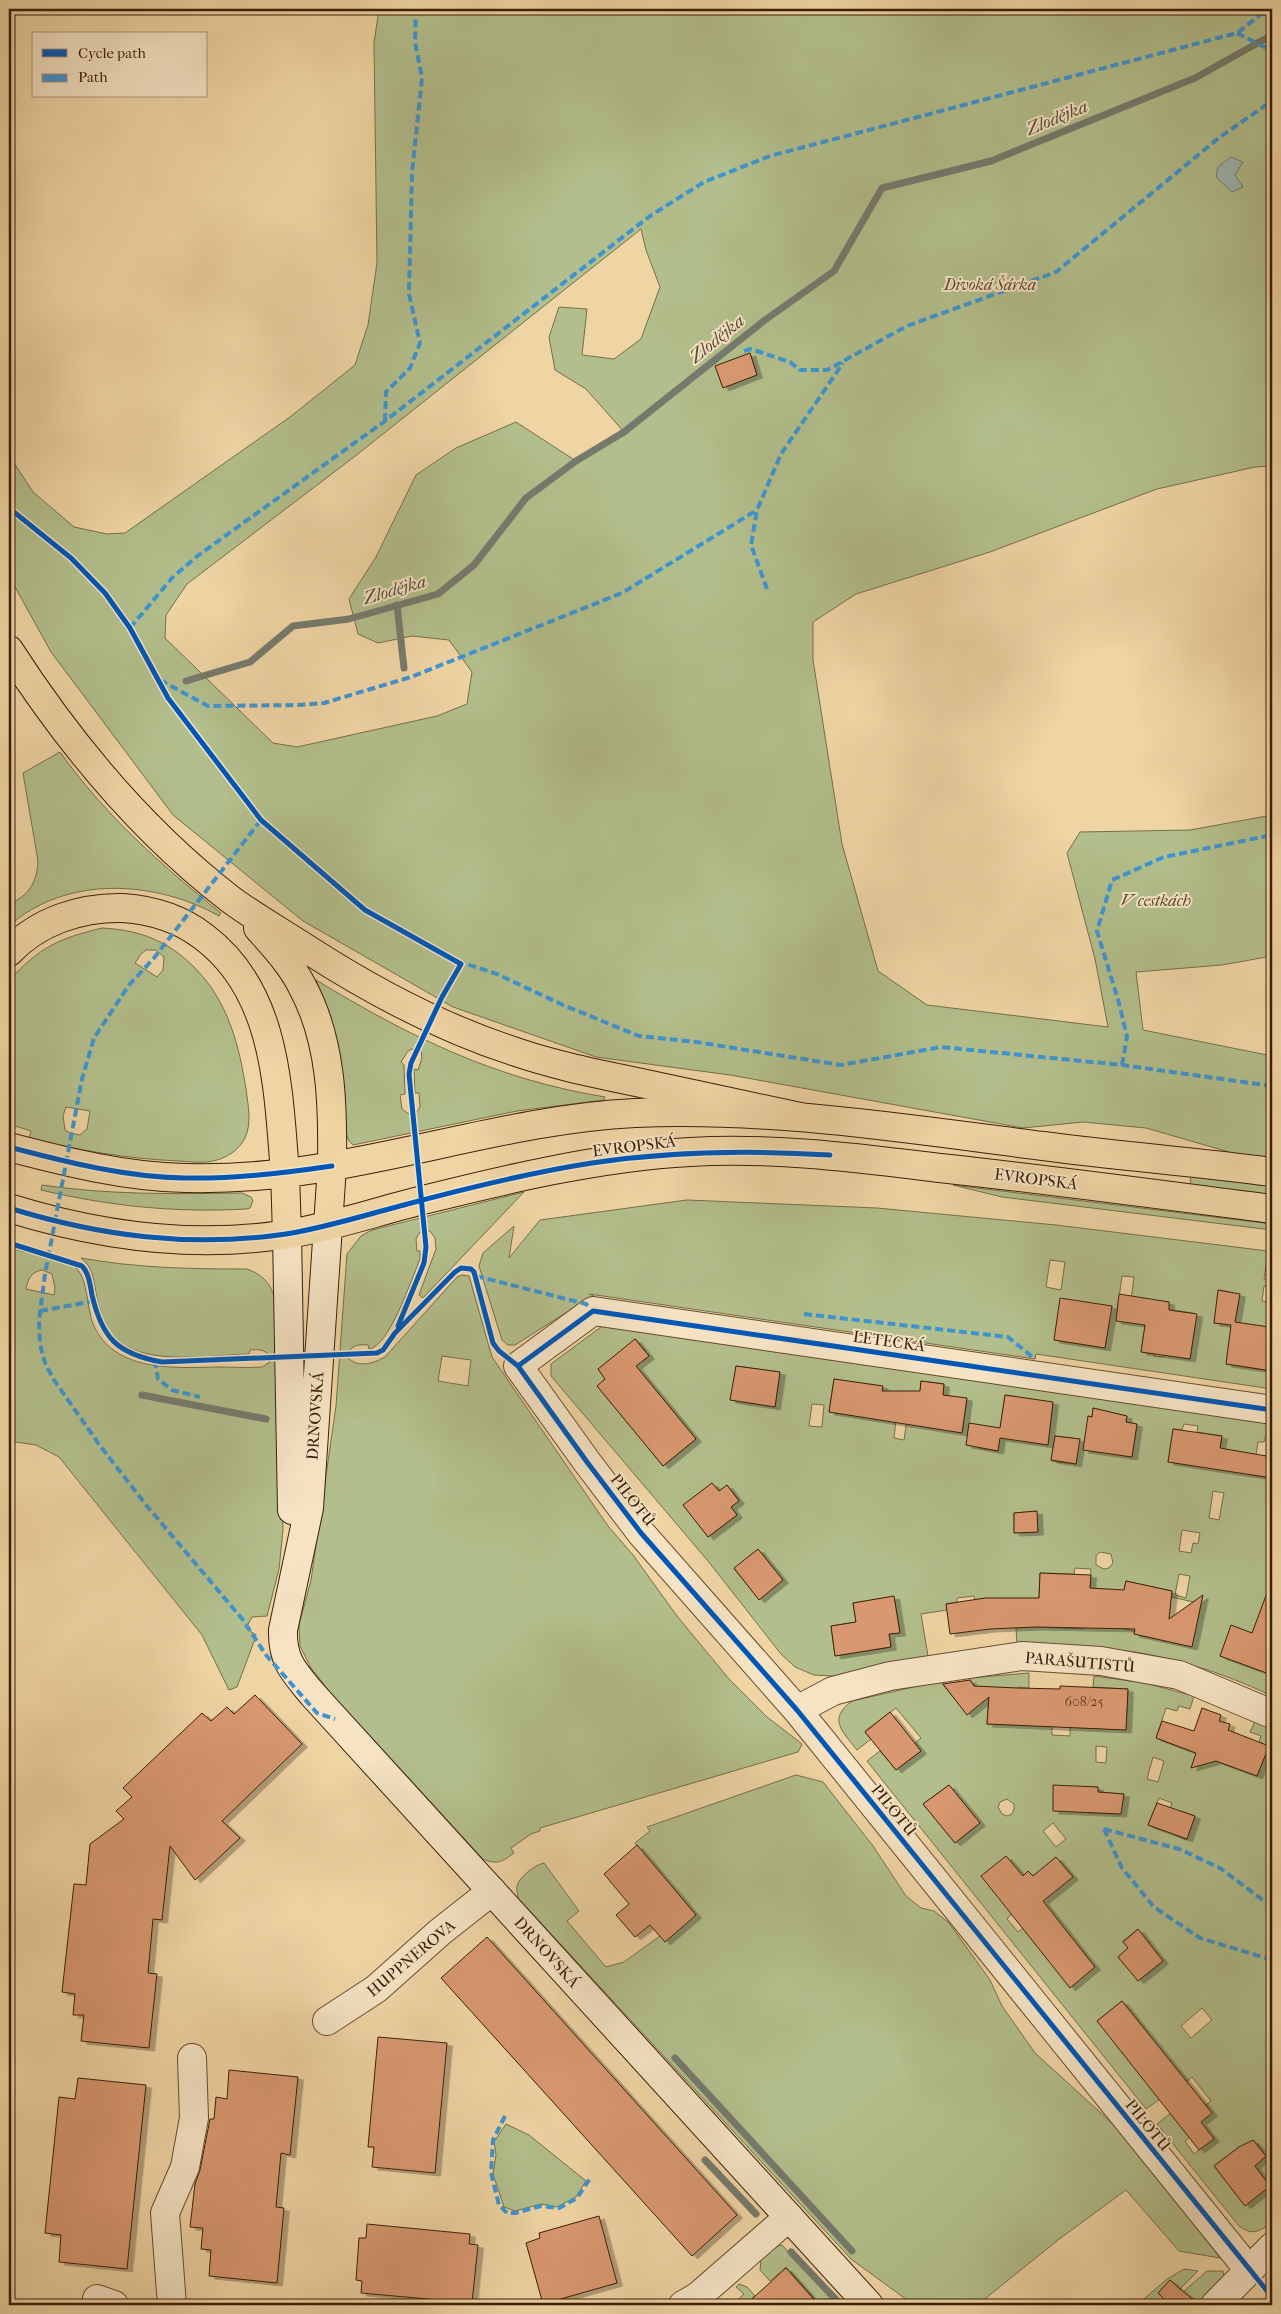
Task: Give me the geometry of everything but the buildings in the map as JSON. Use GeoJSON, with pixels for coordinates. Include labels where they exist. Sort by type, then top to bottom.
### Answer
{"type":"FeatureCollection","features":[{"type":"Feature","properties":{"kind":"main road"},"geometry":{"type":"LineString","coordinates":[[9,650],[48,708],[108,783],[164,842],[232,900],[276,948],[302,985],[310,1001],[322,1039],[330,1087],[332,1166],[328,1226]]}},
{"type":"Feature","properties":{"kind":"main road"},"geometry":{"type":"LineString","coordinates":[[232,900],[351,977],[420,1014],[470,1036],[517,1053],[569,1068],[800,1117]]}},
{"type":"Feature","properties":{"kind":"main road"},"geometry":{"type":"LineString","coordinates":[[9,952],[26,936],[54,921],[83,912],[111,908],[142,910],[167,917],[188,926],[211,942],[228,958],[243,977],[257,1003],[264,1023],[274,1067],[285,1173],[287,1234]]}},
{"type":"Feature","properties":{"kind":"main road","name":"EVROPSKÁ"},"geometry":{"type":"LineString","coordinates":[[9,1147],[79,1164],[145,1175],[183,1178],[285,1173],[332,1166],[509,1129],[599,1116],[693,1112],[800,1117],[1272,1172]]}},
{"type":"Feature","properties":{"kind":"main road","name":"EVROPSKÁ"},"geometry":{"type":"LineString","coordinates":[[9,1208],[87,1230],[172,1240],[220,1239],[287,1234],[328,1226],[461,1190],[591,1164],[690,1152],[785,1152],[830,1155],[1272,1209]]}},
{"type":"Feature","properties":{"kind":"street","name":"DRNOVSKÁ"},"geometry":{"type":"LineString","coordinates":[[328,1226],[309,1508],[284,1630],[283,1645],[291,1668],[314,1696],[869,2305]]}},
{"type":"Feature","properties":{"kind":"street","name":"DRNOVSKÁ"},"geometry":{"type":"LineString","coordinates":[[287,1234],[288,1372],[295,1576]]}},
{"type":"Feature","properties":{"kind":"street","name":"LETECKÁ"},"geometry":{"type":"LineString","coordinates":[[518,1366],[593,1311],[1272,1410]]}},
{"type":"Feature","properties":{"kind":"street","name":"PILOTŮ"},"geometry":{"type":"LineString","coordinates":[[518,1366],[587,1462],[642,1533],[798,1710],[1249,2270]]}},
{"type":"Feature","properties":{"kind":"street","name":"PARAŠUTISTŮ"},"geometry":{"type":"LineString","coordinates":[[798,1710],[833,1692],[890,1676],[1022,1656],[1101,1661],[1178,1675],[1272,1714]]}},
{"type":"Feature","properties":{"kind":"street","name":"HUPPNEROVA"},"geometry":{"type":"LineString","coordinates":[[328,2022],[376,1989],[440,1932],[492,1891]]}},
{"type":"Feature","properties":{"kind":"street"},"geometry":{"type":"LineString","coordinates":[[172,2305],[165,2213],[185,2167],[194,2118],[192,2058]]}},
{"type":"Feature","properties":{"kind":"street"},"geometry":{"type":"LineString","coordinates":[[683,2305],[697,2297],[788,2217]]}},
{"type":"Feature","properties":{"kind":"street"},"geometry":{"type":"LineString","coordinates":[[1215,2305],[1272,2247]]}},
{"type":"Feature","properties":{"kind":"green space","name":"Divoká Šárka"},"geometry":{"type":"Polygon","coordinates":[[[379,9],[1272,9],[1272,466],[1255,467],[1157,489],[990,552],[856,594],[813,622],[813,660],[842,844],[878,971],[927,1005],[1108,1027],[1095,959],[1067,853],[1080,832],[1190,830],[1272,815],[1272,956],[1222,965],[1136,972],[1143,1030],[1272,1056],[1272,1158],[1236,1154],[1146,1128],[1083,1122],[1023,1128],[730,1075],[596,1057],[453,1007],[303,921],[173,815],[51,652],[9,576],[9,455],[33,492],[74,527],[107,534],[125,533],[290,417],[355,365],[368,325],[377,263],[374,43],[379,9]],[[641,229],[354,457],[187,584],[166,615],[165,638],[273,743],[297,747],[437,716],[467,704],[472,672],[449,640],[412,636],[378,643],[358,634],[349,599],[376,557],[416,475],[456,448],[516,422],[576,461],[624,432],[586,389],[555,370],[549,337],[559,307],[587,309],[582,355],[614,359],[641,339],[660,287],[646,250],[641,229]],[[750,353],[716,367],[723,387],[757,375],[750,353]]]}},
{"type":"Feature","properties":{"kind":"green space"},"geometry":{"type":"Polygon","coordinates":[[[60,752],[95,797],[115,818],[177,877],[221,913],[219,916],[194,904],[167,895],[111,888],[84,891],[57,898],[32,909],[9,926],[9,904],[22,897],[31,887],[36,875],[38,861],[23,773],[60,752]]]}},
{"type":"Feature","properties":{"kind":"green space"},"geometry":{"type":"Polygon","coordinates":[[[102,928],[141,934],[175,951],[186,959],[207,982],[224,1010],[240,1056],[249,1120],[247,1132],[241,1145],[224,1157],[215,1161],[200,1162],[122,1156],[29,1139],[31,1131],[9,1124],[9,980],[31,960],[51,946],[73,936],[102,928]],[[146,950],[135,963],[157,977],[163,970],[164,957],[156,950],[146,950]],[[66,1107],[63,1116],[65,1130],[80,1135],[87,1129],[90,1111],[66,1107]]]}},
{"type":"Feature","properties":{"kind":"green space"},"geometry":{"type":"Polygon","coordinates":[[[316,980],[385,1020],[454,1053],[527,1079],[605,1097],[604,1100],[517,1111],[353,1145],[346,1134],[345,1112],[335,1045],[316,980]],[[412,1049],[408,1051],[401,1062],[404,1065],[405,1094],[400,1095],[402,1109],[410,1115],[416,1113],[420,1107],[419,1093],[415,1093],[414,1069],[418,1070],[422,1058],[421,1051],[412,1049]]]}},
{"type":"Feature","properties":{"kind":"green space"},"geometry":{"type":"Polygon","coordinates":[[[1191,1176],[1272,1186],[1272,1196],[1190,1186],[1191,1176]]]}},
{"type":"Feature","properties":{"kind":"green space"},"geometry":{"type":"Polygon","coordinates":[[[42,1185],[92,1191],[167,1194],[242,1193],[251,1197],[253,1201],[250,1208],[246,1209],[168,1209],[66,1196],[41,1190],[42,1185]]]}},
{"type":"Feature","properties":{"kind":"green space"},"geometry":{"type":"Polygon","coordinates":[[[953,1185],[1272,1224],[1272,1230],[1002,1197],[953,1185]]]}},
{"type":"Feature","properties":{"kind":"green space"},"geometry":{"type":"Polygon","coordinates":[[[524,1192],[423,1298],[419,1295],[436,1249],[435,1238],[430,1231],[420,1232],[416,1239],[417,1251],[420,1251],[420,1259],[392,1325],[377,1345],[369,1349],[368,1345],[352,1348],[348,1353],[349,1359],[362,1364],[372,1363],[385,1357],[457,1277],[462,1275],[469,1276],[492,1357],[608,1526],[633,1555],[677,1616],[729,1679],[767,1717],[802,1744],[798,1752],[540,1828],[540,1831],[531,1834],[511,1848],[514,1853],[510,1856],[499,1862],[492,1862],[483,1859],[329,1691],[311,1668],[300,1646],[299,1625],[311,1580],[336,1406],[347,1254],[361,1236],[372,1230],[524,1192]],[[442,1356],[438,1381],[468,1386],[471,1360],[442,1356]]]}},
{"type":"Feature","properties":{"kind":"green space"},"geometry":{"type":"Polygon","coordinates":[[[687,1200],[877,1208],[1056,1225],[1268,1251],[1264,1279],[1272,1281],[1272,1287],[1264,1286],[1262,1301],[1272,1302],[1272,1337],[1268,1336],[1269,1327],[1226,1364],[1272,1371],[1272,1389],[1036,1354],[1035,1359],[589,1294],[596,1297],[586,1300],[515,1345],[508,1345],[502,1340],[479,1266],[483,1253],[514,1226],[509,1258],[540,1220],[687,1200]],[[1050,1260],[1046,1287],[1061,1290],[1065,1262],[1050,1260]],[[1122,1276],[1117,1313],[1145,1325],[1141,1352],[1154,1354],[1154,1356],[1163,1357],[1164,1355],[1190,1359],[1195,1326],[1191,1325],[1193,1313],[1173,1310],[1167,1313],[1169,1302],[1131,1300],[1134,1277],[1122,1276]],[[1219,1290],[1214,1323],[1225,1324],[1230,1292],[1219,1290]],[[1110,1315],[1054,1340],[1105,1348],[1110,1315]]]}},
{"type":"Feature","properties":{"kind":"green space"},"geometry":{"type":"Polygon","coordinates":[[[9,1248],[55,1259],[72,1265],[77,1269],[83,1280],[93,1324],[103,1340],[115,1351],[130,1359],[146,1364],[182,1367],[262,1367],[270,1362],[270,1358],[264,1351],[257,1350],[250,1350],[249,1354],[180,1357],[145,1353],[130,1348],[113,1337],[108,1328],[98,1303],[91,1272],[86,1262],[81,1258],[122,1264],[164,1267],[247,1269],[264,1279],[271,1289],[277,1308],[283,1530],[279,1569],[267,1616],[252,1617],[246,1628],[256,1635],[237,1687],[229,1690],[202,1635],[59,1457],[36,1445],[9,1441],[9,1248]],[[42,1270],[35,1272],[29,1279],[26,1289],[54,1295],[55,1288],[52,1274],[42,1270]]]}},
{"type":"Feature","properties":{"kind":"green space"},"geometry":{"type":"Polygon","coordinates":[[[605,1324],[687,1339],[1272,1424],[1272,1435],[1266,1434],[1264,1442],[1258,1442],[1253,1475],[1272,1478],[1272,1615],[1261,1611],[1262,1671],[1272,1643],[1272,1669],[1269,1677],[1272,1678],[1272,1696],[1233,1679],[1193,1665],[1131,1651],[1017,1645],[1016,1628],[1030,1627],[975,1600],[974,1596],[957,1598],[957,1602],[946,1604],[947,1610],[921,1614],[928,1656],[833,1676],[814,1675],[795,1667],[781,1654],[708,1561],[551,1376],[551,1364],[605,1324]],[[636,1339],[598,1369],[605,1379],[597,1386],[663,1466],[696,1439],[630,1359],[636,1354],[643,1361],[649,1356],[636,1339]],[[736,1366],[731,1400],[775,1407],[780,1372],[736,1366]],[[834,1379],[829,1412],[878,1419],[883,1387],[834,1379]],[[921,1381],[920,1391],[938,1429],[962,1432],[967,1399],[943,1395],[944,1384],[921,1381]],[[1005,1395],[1000,1430],[982,1428],[979,1448],[998,1451],[1000,1437],[1048,1445],[1053,1403],[1005,1395]],[[812,1404],[809,1426],[822,1427],[824,1405],[812,1404]],[[1093,1408],[1092,1417],[1088,1416],[1108,1453],[1132,1457],[1137,1424],[1126,1422],[1127,1416],[1093,1408]],[[897,1411],[894,1438],[904,1440],[908,1413],[897,1411]],[[1184,1424],[1182,1430],[1173,1429],[1168,1462],[1217,1469],[1222,1436],[1197,1432],[1198,1426],[1184,1424]],[[1055,1436],[1051,1461],[1076,1464],[1079,1439],[1055,1436]],[[712,1483],[684,1505],[708,1537],[737,1515],[731,1507],[739,1500],[727,1485],[719,1491],[712,1483]],[[1213,1491],[1209,1518],[1219,1520],[1224,1493],[1213,1491]],[[1036,1511],[1014,1513],[1014,1533],[1038,1531],[1036,1511]],[[1182,1530],[1179,1551],[1191,1553],[1193,1543],[1198,1544],[1200,1533],[1182,1530]],[[758,1549],[734,1569],[759,1599],[783,1580],[758,1549]],[[1100,1552],[1096,1556],[1096,1565],[1104,1569],[1109,1568],[1113,1563],[1111,1554],[1100,1552]],[[1075,1568],[1074,1574],[1040,1573],[1039,1597],[1043,1627],[1083,1629],[1084,1596],[1090,1596],[1091,1569],[1075,1568]],[[1179,1574],[1175,1595],[1186,1598],[1190,1576],[1179,1574]],[[1126,1581],[1116,1627],[1134,1631],[1134,1634],[1192,1646],[1202,1597],[1193,1602],[1172,1597],[1172,1591],[1126,1581]],[[894,1597],[853,1603],[856,1622],[831,1626],[835,1656],[891,1647],[889,1634],[900,1632],[894,1597]]]}},
{"type":"Feature","properties":{"kind":"green space"},"geometry":{"type":"Polygon","coordinates":[[[1029,1673],[1029,1688],[1018,1687],[1017,1693],[1003,1688],[989,1692],[987,1724],[1052,1726],[1052,1735],[1070,1736],[1070,1727],[1126,1729],[1128,1689],[1093,1687],[1094,1676],[1145,1683],[1194,1696],[1190,1709],[1179,1706],[1177,1711],[1166,1708],[1156,1738],[1257,1776],[1268,1746],[1259,1742],[1261,1736],[1250,1732],[1256,1719],[1272,1726],[1272,2221],[1264,2228],[1252,2232],[1239,2226],[1157,2124],[1171,2113],[1206,2105],[1211,2101],[1192,2077],[1187,2081],[1180,2074],[1160,2099],[1146,2109],[867,1761],[880,1751],[896,1770],[921,1751],[915,1743],[921,1738],[896,1708],[865,1731],[871,1739],[857,1750],[840,1725],[840,1714],[852,1701],[940,1681],[967,1714],[984,1700],[969,1678],[1029,1673]],[[1096,1746],[1096,1762],[1106,1763],[1107,1747],[1096,1746]],[[1153,1757],[1147,1779],[1158,1782],[1164,1761],[1153,1757]],[[949,1785],[923,1804],[955,1843],[980,1823],[949,1785]],[[1090,1787],[1089,1813],[1120,1814],[1124,1794],[1098,1792],[1098,1787],[1090,1787]],[[1159,1798],[1148,1825],[1162,1830],[1172,1803],[1159,1798]],[[1007,1799],[1000,1802],[998,1807],[1002,1814],[1007,1816],[1012,1814],[1014,1809],[1014,1804],[1007,1799]],[[1181,1811],[1183,1813],[1175,1835],[1186,1840],[1195,1816],[1181,1811]],[[1053,1823],[1043,1831],[1056,1847],[1066,1839],[1053,1823]],[[1056,1857],[1033,1876],[1028,1871],[1024,1876],[1014,1908],[1007,1919],[1018,1932],[1045,1911],[1035,1898],[1073,1877],[1056,1857]],[[1064,1928],[1070,1987],[1095,1967],[1064,1928]],[[1138,1929],[1123,1941],[1128,1948],[1118,1957],[1127,1968],[1134,1962],[1145,1976],[1163,1961],[1138,1929]],[[1122,2001],[1097,2021],[1153,2040],[1122,2001]],[[1202,2008],[1181,2026],[1191,2038],[1212,2020],[1202,2008]],[[1204,2127],[1185,2141],[1194,2154],[1213,2139],[1204,2127]],[[1254,2140],[1239,2147],[1214,2166],[1245,2205],[1270,2186],[1255,2166],[1266,2156],[1254,2140]]]}},
{"type":"Feature","properties":{"kind":"green space"},"geometry":{"type":"Polygon","coordinates":[[[796,1775],[823,1782],[873,1846],[906,1896],[921,1908],[934,1911],[949,1923],[990,1980],[1002,2006],[1035,2053],[1115,2126],[1162,2181],[1220,2258],[1179,2251],[1126,2190],[1058,2240],[986,2298],[991,2305],[914,2305],[851,2259],[518,1898],[517,1887],[521,1878],[532,1869],[544,1863],[579,1911],[567,1921],[606,1967],[624,1962],[660,1936],[696,1915],[635,1843],[650,1831],[647,1827],[796,1775]]]}},
{"type":"Feature","properties":{"kind":"green space"},"geometry":{"type":"Polygon","coordinates":[[[506,2124],[529,2135],[586,2181],[576,2197],[557,2207],[541,2204],[515,2211],[504,2207],[493,2174],[496,2155],[494,2142],[506,2124]]]}},
{"type":"Feature","properties":{"kind":"green space"},"geometry":{"type":"Polygon","coordinates":[[[782,2245],[837,2305],[820,2305],[786,2267],[770,2281],[760,2270],[761,2259],[774,2247],[782,2245]]]}},
{"type":"Feature","properties":{"kind":"green space"},"geometry":{"type":"Polygon","coordinates":[[[1184,2269],[1198,2271],[1180,2289],[1170,2280],[1158,2293],[1170,2305],[1141,2305],[1139,2303],[1166,2280],[1184,2269]]]}},
{"type":"Feature","properties":{"kind":"green space"},"geometry":{"type":"Polygon","coordinates":[[[1207,2271],[1223,2271],[1224,2279],[1198,2305],[1181,2305],[1189,2298],[1183,2292],[1207,2271]]]}},
{"type":"Feature","properties":{"kind":"green space"},"geometry":{"type":"Polygon","coordinates":[[[739,2284],[747,2287],[755,2296],[744,2305],[720,2305],[728,2299],[733,2304],[744,2294],[736,2287],[739,2284]]]}},
{"type":"Feature","properties":{"kind":"water"},"geometry":{"type":"Polygon","coordinates":[[[1231,157],[1243,162],[1235,175],[1243,187],[1232,192],[1216,177],[1218,167],[1231,157]]]}},
{"type":"Feature","properties":{"kind":"waterway","name":"Zlodějka"},"geometry":{"type":"LineString","coordinates":[[186,681],[250,662],[293,626],[349,619],[438,594],[474,565],[526,498],[576,461],[624,432],[765,320],[834,271],[882,188],[991,161],[1195,78],[1272,35]]}},
{"type":"Feature","properties":{"kind":"waterway"},"geometry":{"type":"LineString","coordinates":[[397,605],[404,668]]}},
{"type":"Feature","properties":{"kind":"waterway"},"geometry":{"type":"LineString","coordinates":[[142,1395],[266,1419]]}},
{"type":"Feature","properties":{"kind":"waterway"},"geometry":{"type":"LineString","coordinates":[[675,2058],[852,2251]]}},
{"type":"Feature","properties":{"kind":"waterway"},"geometry":{"type":"LineString","coordinates":[[705,2160],[756,2214]]}},
{"type":"Feature","properties":{"kind":"waterway"},"geometry":{"type":"LineString","coordinates":[[791,2252],[841,2305]]}},
{"type":"Feature","properties":{"kind":"marked path"},"geometry":{"type":"LineString","coordinates":[[385,421],[386,392],[410,368],[420,343],[409,294],[412,173],[422,78],[415,42],[416,9]]}},
{"type":"Feature","properties":{"kind":"marked path"},"geometry":{"type":"LineString","coordinates":[[130,628],[172,578],[196,557],[385,421],[650,216],[704,182],[770,156],[1237,33],[1268,9]]}},
{"type":"Feature","properties":{"kind":"marked path"},"geometry":{"type":"LineString","coordinates":[[1237,33],[1272,51]]}},
{"type":"Feature","properties":{"kind":"marked path"},"geometry":{"type":"LineString","coordinates":[[744,351],[751,349],[790,362],[800,370],[827,370],[907,326],[1056,272],[1220,137],[1272,101]]}},
{"type":"Feature","properties":{"kind":"marked path"},"geometry":{"type":"LineString","coordinates":[[767,589],[751,545],[757,510],[781,454],[843,363]]}},
{"type":"Feature","properties":{"kind":"marked path"},"geometry":{"type":"LineString","coordinates":[[160,680],[208,706],[324,703],[411,677],[622,593],[757,510]]}},
{"type":"Feature","properties":{"kind":"marked path"},"geometry":{"type":"LineString","coordinates":[[261,820],[154,958],[129,985],[94,1038],[82,1079],[45,1274],[39,1321],[40,1344],[45,1363],[54,1380],[101,1447],[147,1506],[243,1620],[266,1655],[317,1713],[335,1719]]}},
{"type":"Feature","properties":{"kind":"marked path"},"geometry":{"type":"LineString","coordinates":[[1122,1065],[1127,1037],[1119,1003],[1097,931],[1112,880],[1164,857],[1272,835]]}},
{"type":"Feature","properties":{"kind":"marked path"},"geometry":{"type":"LineString","coordinates":[[457,961],[497,974],[563,1005],[639,1036],[696,1042],[841,1065],[941,1047],[1122,1065],[1272,1086]]}},
{"type":"Feature","properties":{"kind":"marked path"},"geometry":{"type":"LineString","coordinates":[[476,1276],[586,1304],[593,1311]]}},
{"type":"Feature","properties":{"kind":"marked path"},"geometry":{"type":"LineString","coordinates":[[40,1311],[94,1301]]}},
{"type":"Feature","properties":{"kind":"marked path"},"geometry":{"type":"LineString","coordinates":[[804,1314],[1008,1337],[1035,1359]]}},
{"type":"Feature","properties":{"kind":"marked path"},"geometry":{"type":"LineString","coordinates":[[155,1360],[158,1379],[172,1390],[200,1397]]}},
{"type":"Feature","properties":{"kind":"marked path"},"geometry":{"type":"LineString","coordinates":[[1104,1829],[1122,1868],[1154,1907],[1200,1938],[1272,1960]]}},
{"type":"Feature","properties":{"kind":"marked path"},"geometry":{"type":"LineString","coordinates":[[1104,1829],[1179,1849],[1220,1868],[1272,1907]]}},
{"type":"Feature","properties":{"kind":"marked path"},"geometry":{"type":"LineString","coordinates":[[505,2116],[493,2140],[491,2173],[499,2205],[507,2213],[515,2213],[541,2206],[559,2208],[577,2198],[591,2177]]}},
{"type":"Feature","properties":{"kind":"cycle path"},"geometry":{"type":"LineString","coordinates":[[9,508],[71,558],[105,593],[130,628],[168,698],[261,820],[365,910],[461,964],[442,997],[411,1063],[409,1074],[426,1247],[424,1263],[398,1326]]}},
{"type":"Feature","properties":{"kind":"cycle path"},"geometry":{"type":"LineString","coordinates":[[9,1147],[96,1168],[162,1177],[203,1178],[240,1176],[332,1166]]}},
{"type":"Feature","properties":{"kind":"cycle path"},"geometry":{"type":"LineString","coordinates":[[9,1208],[77,1226],[146,1237],[215,1240],[250,1238],[286,1234],[343,1222],[495,1182],[592,1163],[681,1154],[770,1152],[830,1155]]}},
{"type":"Feature","properties":{"kind":"cycle path"},"geometry":{"type":"LineString","coordinates":[[9,1243],[82,1266],[88,1276],[96,1310],[101,1322],[114,1342],[133,1354],[162,1362],[377,1353],[383,1350],[395,1333],[455,1272],[461,1268],[471,1269],[474,1272],[493,1343],[499,1351],[518,1366],[641,1533],[797,1710],[1272,2297]]}},
{"type":"Feature","properties":{"kind":"cycle path"},"geometry":{"type":"LineString","coordinates":[[518,1366],[593,1311],[1272,1410]]}},
{"type":"Feature","properties":{"kind":"park label","name":"V cestkách"},"geometry":{"type":"Point","coordinates":[1156,900]}}]}
